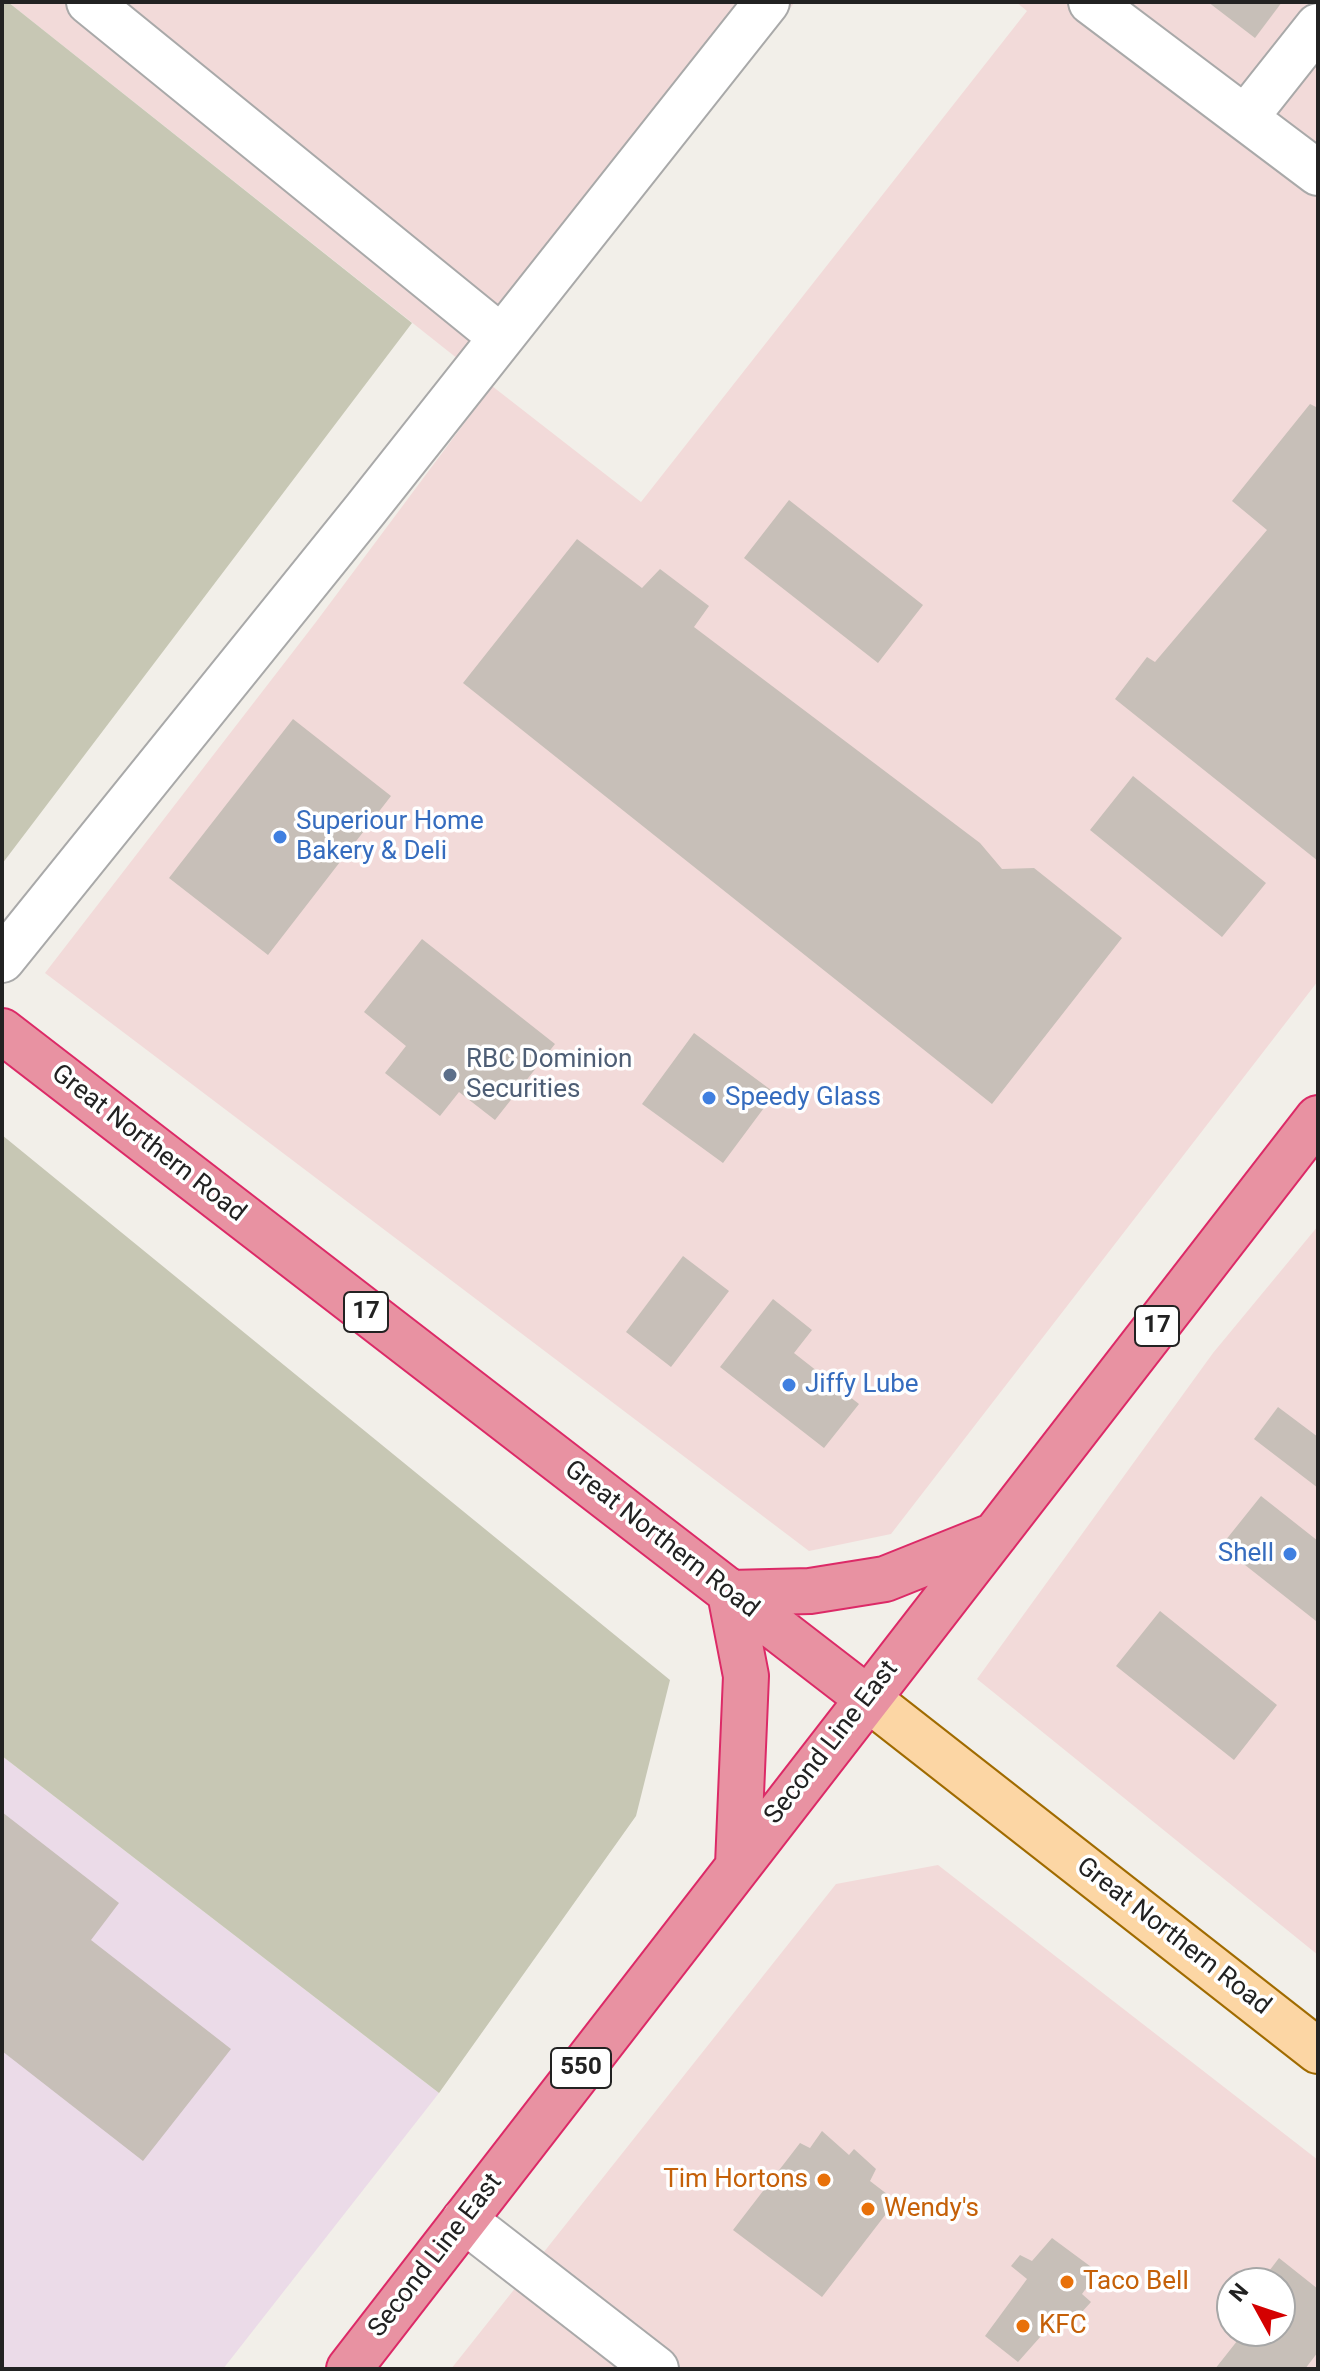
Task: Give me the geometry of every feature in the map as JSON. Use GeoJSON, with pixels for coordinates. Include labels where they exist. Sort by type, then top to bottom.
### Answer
{"type":"FeatureCollection","features":[{"type":"Feature","properties":{"kind":"highway","name":"Great Northern Road"},"geometry":{"type":"LineString","coordinates":[[2,1031],[867,1698]]}},
{"type":"Feature","properties":{"kind":"highway","name":"Second Line East"},"geometry":{"type":"LineString","coordinates":[[349,2369],[1318,1118]]}},
{"type":"Feature","properties":{"kind":"highway"},"geometry":{"type":"LineString","coordinates":[[738,1865],[745,1764],[746,1676],[730,1593],[810,1591],[885,1579],[997,1534]]}},
{"type":"Feature","properties":{"kind":"main road","name":"Great Northern Road"},"geometry":{"type":"LineString","coordinates":[[867,1698],[1318,2051]]}},
{"type":"Feature","properties":{"kind":"lane"},"geometry":{"type":"LineString","coordinates":[[89,2],[501,337]]}},
{"type":"Feature","properties":{"kind":"lane"},"geometry":{"type":"LineString","coordinates":[[2,960],[767,2]]}},
{"type":"Feature","properties":{"kind":"lane"},"geometry":{"type":"LineString","coordinates":[[1091,2],[1318,173]]}},
{"type":"Feature","properties":{"kind":"lane"},"geometry":{"type":"LineString","coordinates":[[1245,118],[1318,26]]}},
{"type":"Feature","properties":{"kind":"lane"},"geometry":{"type":"LineString","coordinates":[[464,2220],[656,2369]]}},
{"type":"Feature","properties":{"kind":"shaded area"},"geometry":{"type":"Polygon","coordinates":[[[2,2],[8,2],[412,323],[2,864],[2,2]]]}},
{"type":"Feature","properties":{"kind":"shaded area"},"geometry":{"type":"Polygon","coordinates":[[[8,2],[795,2],[492,386],[8,2]]]}},
{"type":"Feature","properties":{"kind":"shaded area"},"geometry":{"type":"Polygon","coordinates":[[[1016,2],[1318,2],[1318,981],[891,1534],[809,1551],[45,973],[316,622],[492,386],[641,502],[1027,11],[1016,2]]]}},
{"type":"Feature","properties":{"kind":"shaded area"},"geometry":{"type":"Polygon","coordinates":[[[2,1135],[670,1680],[636,1816],[439,2093],[2,1756],[2,1135]]]}},
{"type":"Feature","properties":{"kind":"shaded area"},"geometry":{"type":"Polygon","coordinates":[[[1318,1226],[1318,1955],[977,1679],[1213,1353],[1318,1226]]]}},
{"type":"Feature","properties":{"kind":"shaded area"},"geometry":{"type":"Polygon","coordinates":[[[2,1756],[439,2093],[223,2369],[2,2369],[2,1756]]]}},
{"type":"Feature","properties":{"kind":"shaded area"},"geometry":{"type":"Polygon","coordinates":[[[938,1865],[1318,2160],[1318,2369],[451,2369],[836,1884],[938,1865]]]}},
{"type":"Feature","properties":{"kind":"building"},"geometry":{"type":"Polygon","coordinates":[[[1208,2],[1282,2],[1255,38],[1208,2]]]}},
{"type":"Feature","properties":{"kind":"building"},"geometry":{"type":"Polygon","coordinates":[[[1310,404],[1318,408],[1318,861],[1115,699],[1147,657],[1155,662],[1267,530],[1232,501],[1310,404]]]}},
{"type":"Feature","properties":{"kind":"building"},"geometry":{"type":"Polygon","coordinates":[[[789,500],[923,605],[878,663],[744,558],[789,500]]]}},
{"type":"Feature","properties":{"kind":"building"},"geometry":{"type":"Polygon","coordinates":[[[577,539],[642,588],[660,569],[709,606],[694,627],[980,843],[1002,869],[1034,868],[1122,938],[992,1104],[463,683],[577,539]]]}},
{"type":"Feature","properties":{"kind":"building","name":"Superiour Home Bakery & Deli"},"geometry":{"type":"Polygon","coordinates":[[[293,719],[391,796],[268,955],[169,878],[293,719]]]}},
{"type":"Feature","properties":{"kind":"building"},"geometry":{"type":"Polygon","coordinates":[[[1133,776],[1266,883],[1222,937],[1090,830],[1133,776]]]}},
{"type":"Feature","properties":{"kind":"building"},"geometry":{"type":"Polygon","coordinates":[[[422,939],[555,1044],[495,1120],[459,1092],[440,1116],[385,1073],[406,1046],[364,1012],[422,939]]]}},
{"type":"Feature","properties":{"kind":"building","name":"Speedy Glass"},"geometry":{"type":"Polygon","coordinates":[[[694,1033],[775,1093],[723,1163],[642,1104],[694,1033]]]}},
{"type":"Feature","properties":{"kind":"building"},"geometry":{"type":"Polygon","coordinates":[[[683,1256],[729,1291],[671,1367],[626,1332],[683,1256]]]}},
{"type":"Feature","properties":{"kind":"building","name":"Jiffy Lube"},"geometry":{"type":"Polygon","coordinates":[[[773,1299],[812,1330],[794,1353],[859,1404],[824,1448],[720,1367],[773,1299]]]}},
{"type":"Feature","properties":{"kind":"building"},"geometry":{"type":"Polygon","coordinates":[[[1278,1407],[1318,1437],[1318,1488],[1254,1439],[1278,1407]]]}},
{"type":"Feature","properties":{"kind":"building"},"geometry":{"type":"Polygon","coordinates":[[[1261,1496],[1318,1541],[1316,1621],[1221,1546],[1261,1496]]]}},
{"type":"Feature","properties":{"kind":"building","name":"Shell"},"geometry":{"type":"Polygon","coordinates":[[[1160,1611],[1277,1705],[1234,1760],[1116,1666],[1160,1611]]]}},
{"type":"Feature","properties":{"kind":"building"},"geometry":{"type":"Polygon","coordinates":[[[2,1812],[119,1903],[91,1940],[231,2049],[143,2161],[2,2051],[2,1812]]]}},
{"type":"Feature","properties":{"kind":"building"},"geometry":{"type":"Polygon","coordinates":[[[822,2131],[849,2155],[854,2149],[876,2169],[870,2181],[896,2201],[822,2297],[733,2230],[800,2143],[810,2148],[822,2131]]]}},
{"type":"Feature","properties":{"kind":"building"},"geometry":{"type":"Polygon","coordinates":[[[1052,2238],[1098,2272],[1082,2294],[1091,2302],[1069,2326],[1057,2318],[1018,2362],[985,2336],[1027,2279],[1011,2266],[1020,2255],[1032,2261],[1052,2238]]]}},
{"type":"Feature","properties":{"kind":"building"},"geometry":{"type":"Polygon","coordinates":[[[1279,2258],[1290,2267],[1272,2267],[1279,2258]]]}},
{"type":"Feature","properties":{"kind":"building"},"geometry":{"type":"Polygon","coordinates":[[[1296,2272],[1318,2289],[1318,2352],[1305,2369],[1215,2369],[1232,2347],[1296,2347],[1296,2272]]]}},
{"type":"Feature","properties":{"kind":"place","name":"Superiour Home Bakery & Deli"},"geometry":{"type":"Point","coordinates":[280,837]}},
{"type":"Feature","properties":{"kind":"place","name":"RBC Dominion Securities"},"geometry":{"type":"Point","coordinates":[450,1075]}},
{"type":"Feature","properties":{"kind":"place","name":"Speedy Glass"},"geometry":{"type":"Point","coordinates":[709,1098]}},
{"type":"Feature","properties":{"kind":"place","name":"Jiffy Lube"},"geometry":{"type":"Point","coordinates":[789,1385]}},
{"type":"Feature","properties":{"kind":"place","name":"Shell"},"geometry":{"type":"Point","coordinates":[1290,1554]}},
{"type":"Feature","properties":{"kind":"place","name":"Tim Hortons"},"geometry":{"type":"Point","coordinates":[824,2180]}},
{"type":"Feature","properties":{"kind":"place","name":"Wendy's"},"geometry":{"type":"Point","coordinates":[868,2209]}},
{"type":"Feature","properties":{"kind":"place","name":"Taco Bell"},"geometry":{"type":"Point","coordinates":[1067,2282]}},
{"type":"Feature","properties":{"kind":"place","name":"KFC"},"geometry":{"type":"Point","coordinates":[1023,2326]}}]}
